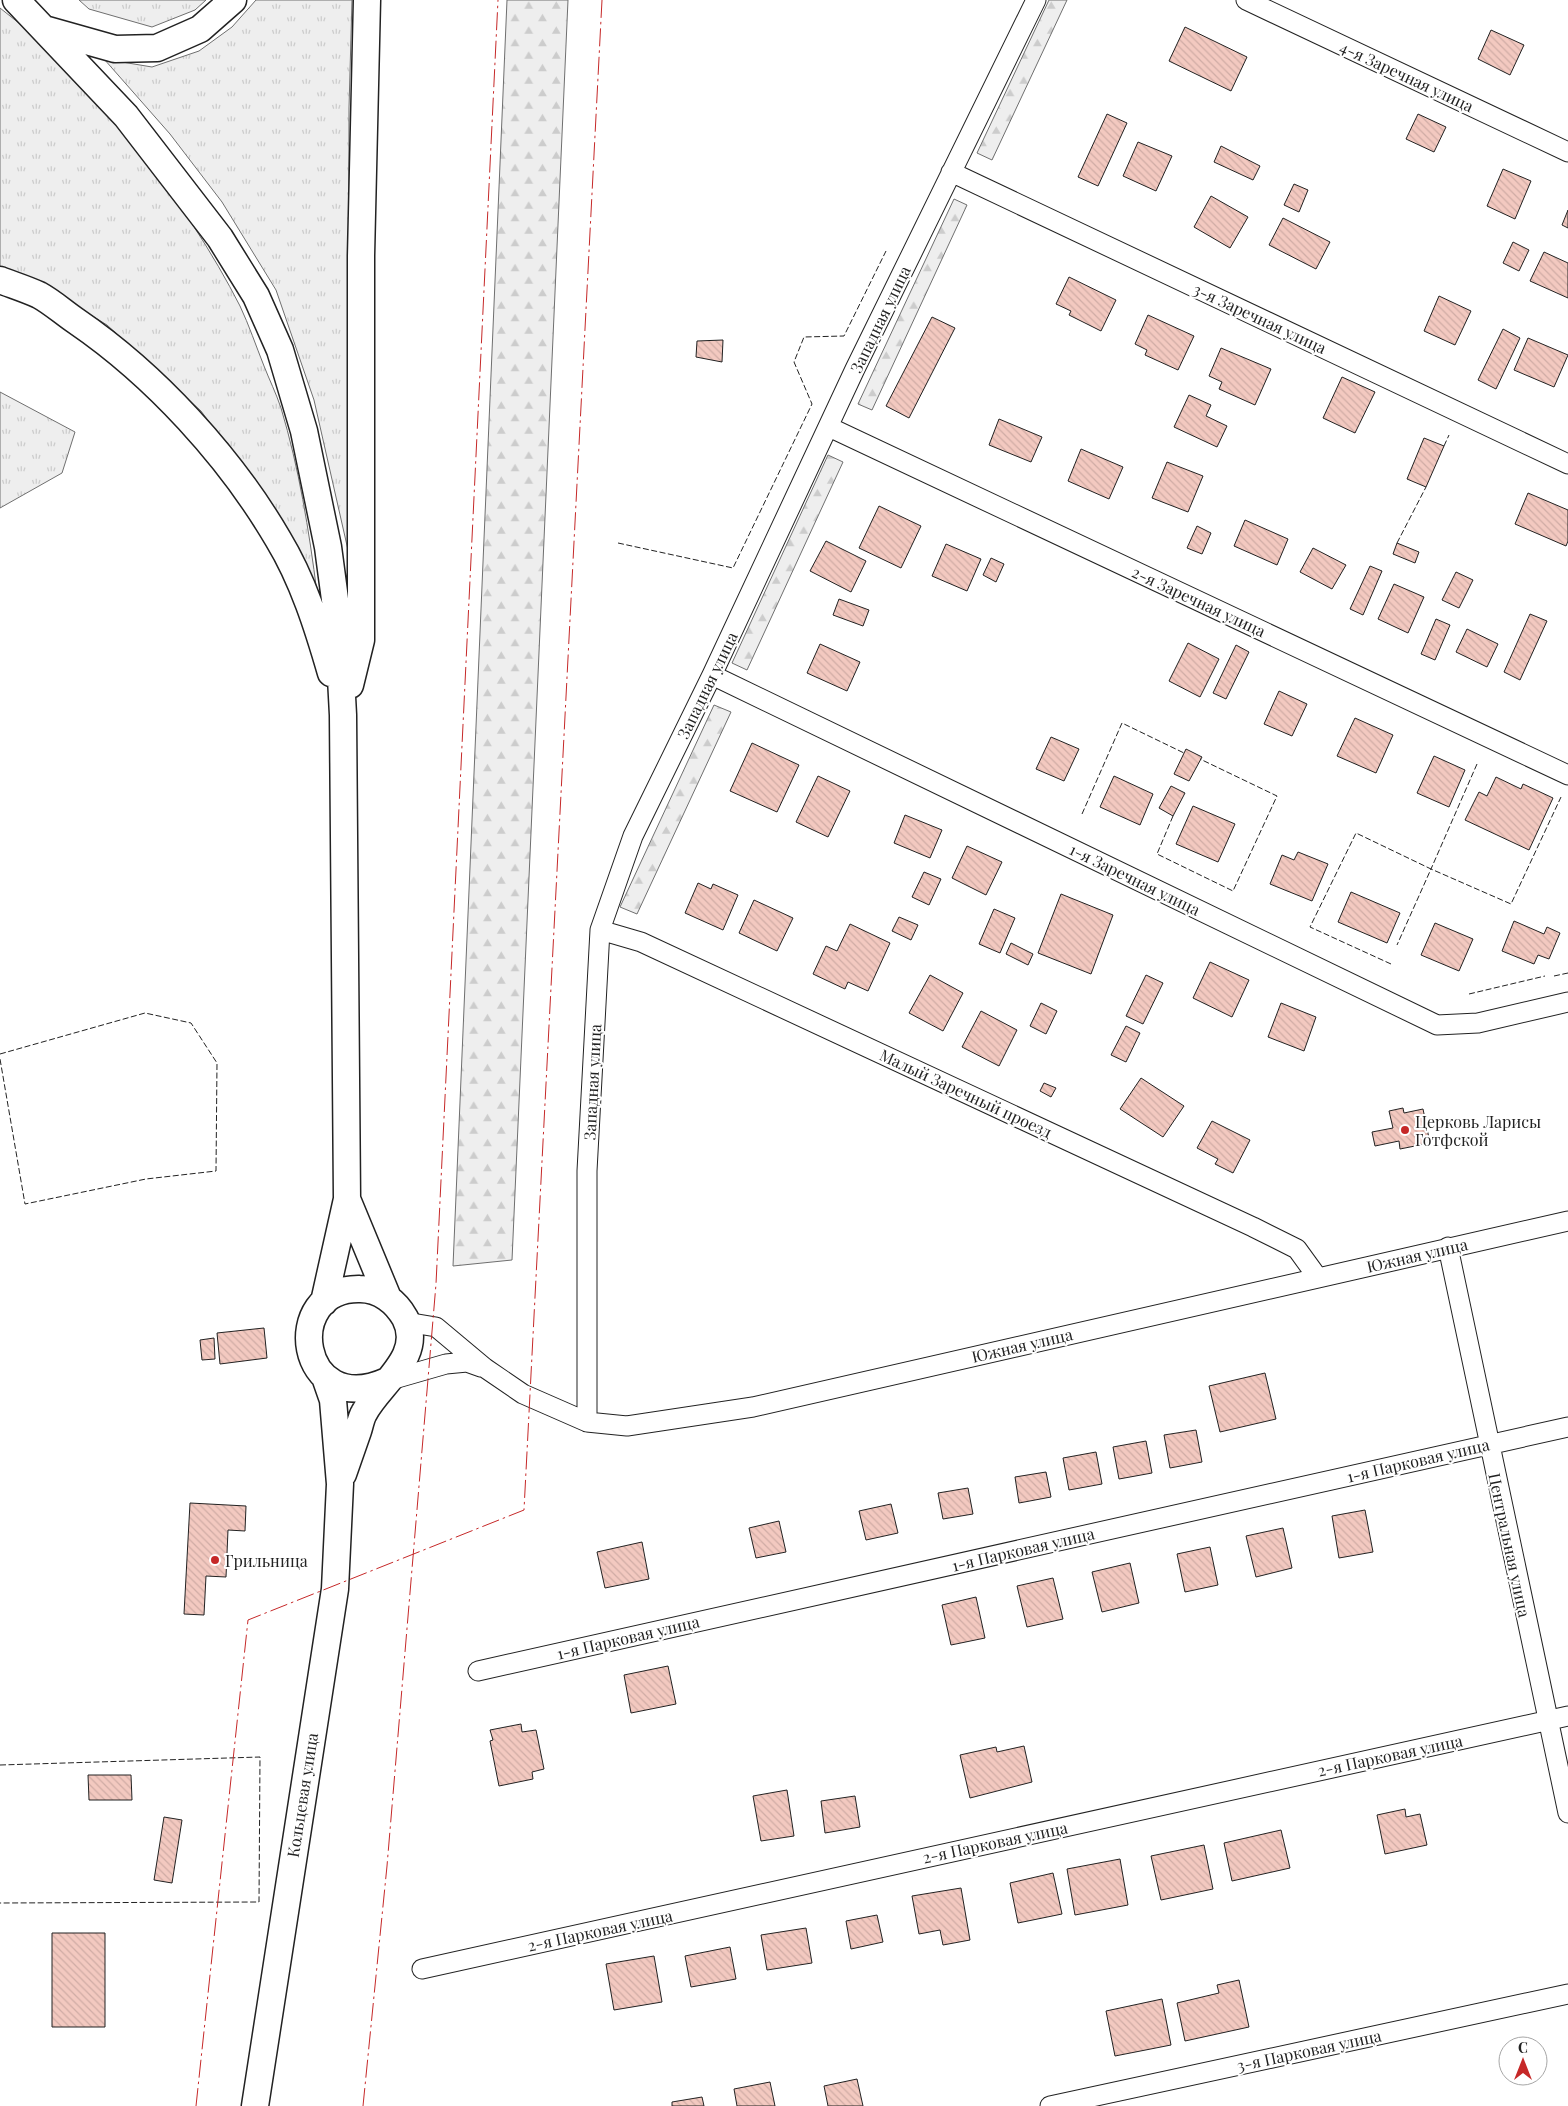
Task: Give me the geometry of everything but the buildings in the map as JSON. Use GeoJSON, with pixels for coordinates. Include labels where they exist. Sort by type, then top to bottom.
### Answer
{"type":"FeatureCollection","features":[{"type":"Feature","properties":{"kind":"street"},"geometry":{"type":"LineString","coordinates":[[16,0],[126,116],[220,238],[256,296],[280,350],[304,431],[328,547],[338,622],[343,715],[347,1199],[324,1302]]}},
{"type":"Feature","properties":{"kind":"street"},"geometry":{"type":"LineString","coordinates":[[44,29],[115,49],[157,48],[200,29],[233,0]]}},
{"type":"Feature","properties":{"kind":"street"},"geometry":{"type":"LineString","coordinates":[[343,715],[361,640],[361,256],[367,0]]}},
{"type":"Feature","properties":{"kind":"street","name":"Западная улица"},"geometry":{"type":"LineString","coordinates":[[587,1422],[587,1170],[600,930],[633,836],[712,675],[855,369],[1036,0]]}},
{"type":"Feature","properties":{"kind":"street","name":"4-я Заречная улица"},"geometry":{"type":"LineString","coordinates":[[1246,0],[1568,152]]}},
{"type":"Feature","properties":{"kind":"street","name":"3-я Заречная улица"},"geometry":{"type":"LineString","coordinates":[[951,172],[1568,464]]}},
{"type":"Feature","properties":{"kind":"street"},"geometry":{"type":"LineString","coordinates":[[0,280],[40,296],[101,338],[155,387],[208,442],[250,496],[279,540],[302,587],[323,645],[343,715]]}},
{"type":"Feature","properties":{"kind":"street","name":"2-я Заречная улица"},"geometry":{"type":"LineString","coordinates":[[829,427],[1568,775]]}},
{"type":"Feature","properties":{"kind":"street","name":"1-я Заречная улица"},"geometry":{"type":"LineString","coordinates":[[712,675],[1437,1025],[1478,1023],[1568,1002]]}},
{"type":"Feature","properties":{"kind":"street","name":"Малый Заречный проезд"},"geometry":{"type":"LineString","coordinates":[[600,930],[641,942],[1253,1226],[1298,1249],[1318,1278]]}},
{"type":"Feature","properties":{"kind":"street"},"geometry":{"type":"LineString","coordinates":[[347,1199],[388,1298]]}},
{"type":"Feature","properties":{"kind":"street","name":"Южная улица"},"geometry":{"type":"LineString","coordinates":[[406,1322],[436,1327],[485,1368],[523,1394],[587,1422],[627,1426],[753,1407],[1568,1221]]}},
{"type":"Feature","properties":{"kind":"street","name":"Центральная улица"},"geometry":{"type":"LineString","coordinates":[[1448,1247],[1488,1444],[1568,1812]]}},
{"type":"Feature","properties":{"kind":"street"},"geometry":{"type":"LineString","coordinates":[[354,1288],[368,1289],[388,1298],[398,1307],[406,1322],[409,1338],[407,1354],[399,1370],[387,1381],[363,1414],[340,1484],[333,1400],[325,1377],[314,1363],[308,1348],[308,1331],[314,1315],[324,1302],[338,1293],[354,1288]]}},
{"type":"Feature","properties":{"kind":"street"},"geometry":{"type":"LineString","coordinates":[[325,1377],[339,1385],[355,1389],[372,1388],[387,1381],[446,1364],[467,1362],[485,1368]]}},
{"type":"Feature","properties":{"kind":"street","name":"1-я Парковая улица"},"geometry":{"type":"LineString","coordinates":[[478,1671],[1568,1427]]}},
{"type":"Feature","properties":{"kind":"street","name":"Кольцевая улица"},"geometry":{"type":"LineString","coordinates":[[255,2106],[335,1589],[340,1484]]}},
{"type":"Feature","properties":{"kind":"street","name":"2-я Парковая улица"},"geometry":{"type":"LineString","coordinates":[[422,1969],[1568,1716]]}},
{"type":"Feature","properties":{"kind":"street","name":"3-я Парковая улица"},"geometry":{"type":"LineString","coordinates":[[1050,2106],[1568,1994]]}},
{"type":"Feature","properties":{"kind":"green space"},"geometry":{"type":"Polygon","coordinates":[[[79,0],[206,0],[195,10],[152,27],[89,9],[79,0]]]}},
{"type":"Feature","properties":{"kind":"green space"},"geometry":{"type":"Polygon","coordinates":[[[256,0],[352,0],[349,108],[348,550],[314,400],[276,290],[222,202],[170,134],[104,59],[152,67],[199,51],[232,27],[256,0]]]}},
{"type":"Feature","properties":{"kind":"green space"},"geometry":{"type":"Polygon","coordinates":[[[507,0],[568,0],[512,1260],[453,1266],[507,0]]]}},
{"type":"Feature","properties":{"kind":"green space"},"geometry":{"type":"Polygon","coordinates":[[[1049,0],[1067,0],[992,160],[977,153],[1049,0]]]}},
{"type":"Feature","properties":{"kind":"green space"},"geometry":{"type":"Polygon","coordinates":[[[0,8],[35,37],[69,70],[103,106],[135,145],[193,226],[240,306],[279,402],[293,453],[303,499],[317,593],[244,469],[201,411],[107,325],[66,300],[0,268],[0,8]]]}},
{"type":"Feature","properties":{"kind":"green space"},"geometry":{"type":"Polygon","coordinates":[[[954,199],[967,205],[872,410],[858,404],[954,199]]]}},
{"type":"Feature","properties":{"kind":"green space"},"geometry":{"type":"Polygon","coordinates":[[[0,392],[75,432],[62,473],[0,508],[0,392]]]}},
{"type":"Feature","properties":{"kind":"green space"},"geometry":{"type":"Polygon","coordinates":[[[828,455],[843,462],[747,670],[732,663],[828,455]]]}},
{"type":"Feature","properties":{"kind":"green space"},"geometry":{"type":"Polygon","coordinates":[[[714,705],[731,712],[637,914],[620,907],[714,705]]]}},
{"type":"Feature","properties":{"kind":"fence"},"geometry":{"type":"LineString","coordinates":[[618,543],[733,568],[812,404],[794,362],[804,337],[844,336],[886,251]]}},
{"type":"Feature","properties":{"kind":"fence"},"geometry":{"type":"LineString","coordinates":[[1444,446],[1449,435]]}},
{"type":"Feature","properties":{"kind":"fence"},"geometry":{"type":"LineString","coordinates":[[1397,543],[1426,487]]}},
{"type":"Feature","properties":{"kind":"fence"},"geometry":{"type":"LineString","coordinates":[[1082,814],[1122,723],[1184,753]]}},
{"type":"Feature","properties":{"kind":"fence"},"geometry":{"type":"LineString","coordinates":[[1173,816],[1157,854],[1233,891],[1277,796],[1200,759]]}},
{"type":"Feature","properties":{"kind":"fence"},"geometry":{"type":"LineString","coordinates":[[1477,764],[1431,869],[1511,904],[1561,797]]}},
{"type":"Feature","properties":{"kind":"fence"},"geometry":{"type":"LineString","coordinates":[[1391,964],[1310,927],[1356,833],[1431,869],[1397,945]]}},
{"type":"Feature","properties":{"kind":"fence"},"geometry":{"type":"LineString","coordinates":[[1554,976],[1568,973]]}},
{"type":"Feature","properties":{"kind":"fence"},"geometry":{"type":"LineString","coordinates":[[1469,994],[1545,976]]}},
{"type":"Feature","properties":{"kind":"fence"},"geometry":{"type":"LineString","coordinates":[[0,1054],[145,1013],[191,1023],[217,1063],[216,1171],[146,1179],[25,1204],[0,1059]]}},
{"type":"Feature","properties":{"kind":"fence"},"geometry":{"type":"LineString","coordinates":[[0,1765],[260,1757],[259,1902],[0,1903]]}},
{"type":"Feature","properties":{"kind":"power"},"geometry":{"type":"LineString","coordinates":[[363,2106],[387,1866],[436,1284],[498,0]]}},
{"type":"Feature","properties":{"kind":"power"},"geometry":{"type":"LineString","coordinates":[[196,2106],[248,1620],[524,1510],[602,0]]}},
{"type":"Feature","properties":{"kind":"place","name":"Церковь Ларисы Готфской"},"geometry":{"type":"Point","coordinates":[1405,1130]}},
{"type":"Feature","properties":{"kind":"place","name":"Грильница"},"geometry":{"type":"Point","coordinates":[215,1560]}}]}
